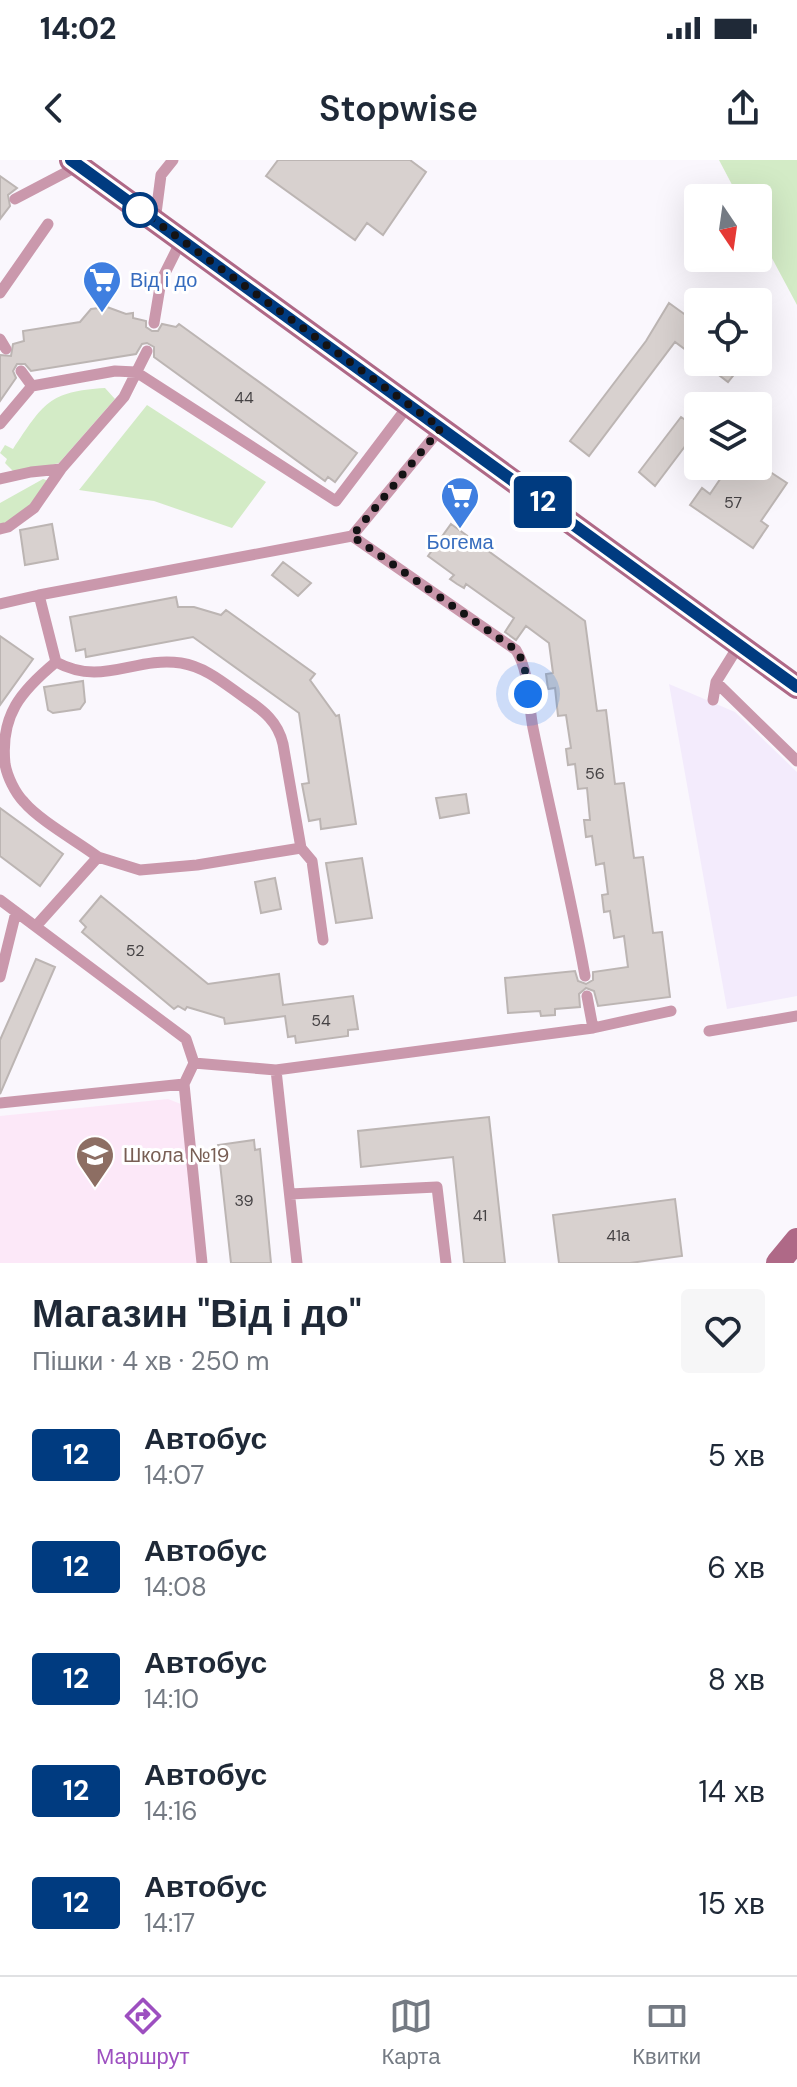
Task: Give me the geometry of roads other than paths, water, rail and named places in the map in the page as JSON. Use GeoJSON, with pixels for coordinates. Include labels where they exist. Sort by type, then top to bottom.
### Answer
{"type":"FeatureCollection","features":[{"type":"Feature","properties":{"kind":"main road"},"geometry":{"type":"LineString","coordinates":[[75,163],[797,687]]}},
{"type":"Feature","properties":{"kind":"main road"},"geometry":{"type":"LineString","coordinates":[[778,1263],[797,1240]]}},
{"type":"Feature","properties":{"kind":"lane"},"geometry":{"type":"LineString","coordinates":[[155,221],[161,175],[173,160]]}},
{"type":"Feature","properties":{"kind":"lane"},"geometry":{"type":"LineString","coordinates":[[15,199],[75,163]]}},
{"type":"Feature","properties":{"kind":"lane"},"geometry":{"type":"LineString","coordinates":[[0,293],[48,224]]}},
{"type":"Feature","properties":{"kind":"lane"},"geometry":{"type":"LineString","coordinates":[[154,323],[161,281],[181,241]]}},
{"type":"Feature","properties":{"kind":"lane"},"geometry":{"type":"LineString","coordinates":[[0,529],[8,527],[34,508],[61,469],[124,397],[147,351]]}},
{"type":"Feature","properties":{"kind":"lane"},"geometry":{"type":"LineString","coordinates":[[21,371],[32,386]]}},
{"type":"Feature","properties":{"kind":"lane"},"geometry":{"type":"LineString","coordinates":[[0,424],[32,386],[115,371],[136,372],[336,501],[408,406]]}},
{"type":"Feature","properties":{"kind":"lane"},"geometry":{"type":"LineString","coordinates":[[0,604],[352,536],[441,428]]}},
{"type":"Feature","properties":{"kind":"lane"},"geometry":{"type":"LineString","coordinates":[[0,479],[61,469]]}},
{"type":"Feature","properties":{"kind":"lane"},"geometry":{"type":"LineString","coordinates":[[352,536],[516,650],[524,663],[533,725],[585,976]]}},
{"type":"Feature","properties":{"kind":"lane"},"geometry":{"type":"LineString","coordinates":[[39,595],[56,662],[73,671],[97,674],[179,662],[203,669],[253,703],[280,729],[301,848],[312,861],[323,940]]}},
{"type":"Feature","properties":{"kind":"lane"},"geometry":{"type":"LineString","coordinates":[[713,700],[716,682],[739,645]]}},
{"type":"Feature","properties":{"kind":"lane"},"geometry":{"type":"LineString","coordinates":[[56,662],[28,685],[4,719],[1,746],[7,773],[24,802],[98,857],[140,870],[197,865],[301,848]]}},
{"type":"Feature","properties":{"kind":"lane"},"geometry":{"type":"LineString","coordinates":[[716,682],[797,761]]}},
{"type":"Feature","properties":{"kind":"lane"},"geometry":{"type":"LineString","coordinates":[[36,926],[98,857]]}},
{"type":"Feature","properties":{"kind":"lane"},"geometry":{"type":"LineString","coordinates":[[0,900],[186,1039],[194,1063],[184,1084],[202,1263]]}},
{"type":"Feature","properties":{"kind":"lane"},"geometry":{"type":"LineString","coordinates":[[0,977],[16,912]]}},
{"type":"Feature","properties":{"kind":"lane"},"geometry":{"type":"LineString","coordinates":[[587,996],[593,1028]]}},
{"type":"Feature","properties":{"kind":"lane"},"geometry":{"type":"LineString","coordinates":[[194,1063],[276,1070],[593,1028],[671,1011]]}},
{"type":"Feature","properties":{"kind":"lane"},"geometry":{"type":"LineString","coordinates":[[709,1031],[797,1016]]}},
{"type":"Feature","properties":{"kind":"lane"},"geometry":{"type":"LineString","coordinates":[[276,1070],[297,1263]]}},
{"type":"Feature","properties":{"kind":"lane"},"geometry":{"type":"LineString","coordinates":[[0,1103],[184,1084]]}},
{"type":"Feature","properties":{"kind":"lane"},"geometry":{"type":"LineString","coordinates":[[290,1194],[437,1187],[446,1263]]}},
{"type":"Feature","properties":{"kind":"place","name":"Від і до"},"geometry":{"type":"Point","coordinates":[102,314]}},
{"type":"Feature","properties":{"kind":"place","name":"Богема"},"geometry":{"type":"Point","coordinates":[460,530]}},
{"type":"Feature","properties":{"kind":"place","name":"Школа №19"},"geometry":{"type":"Point","coordinates":[95,1189]}}]}
